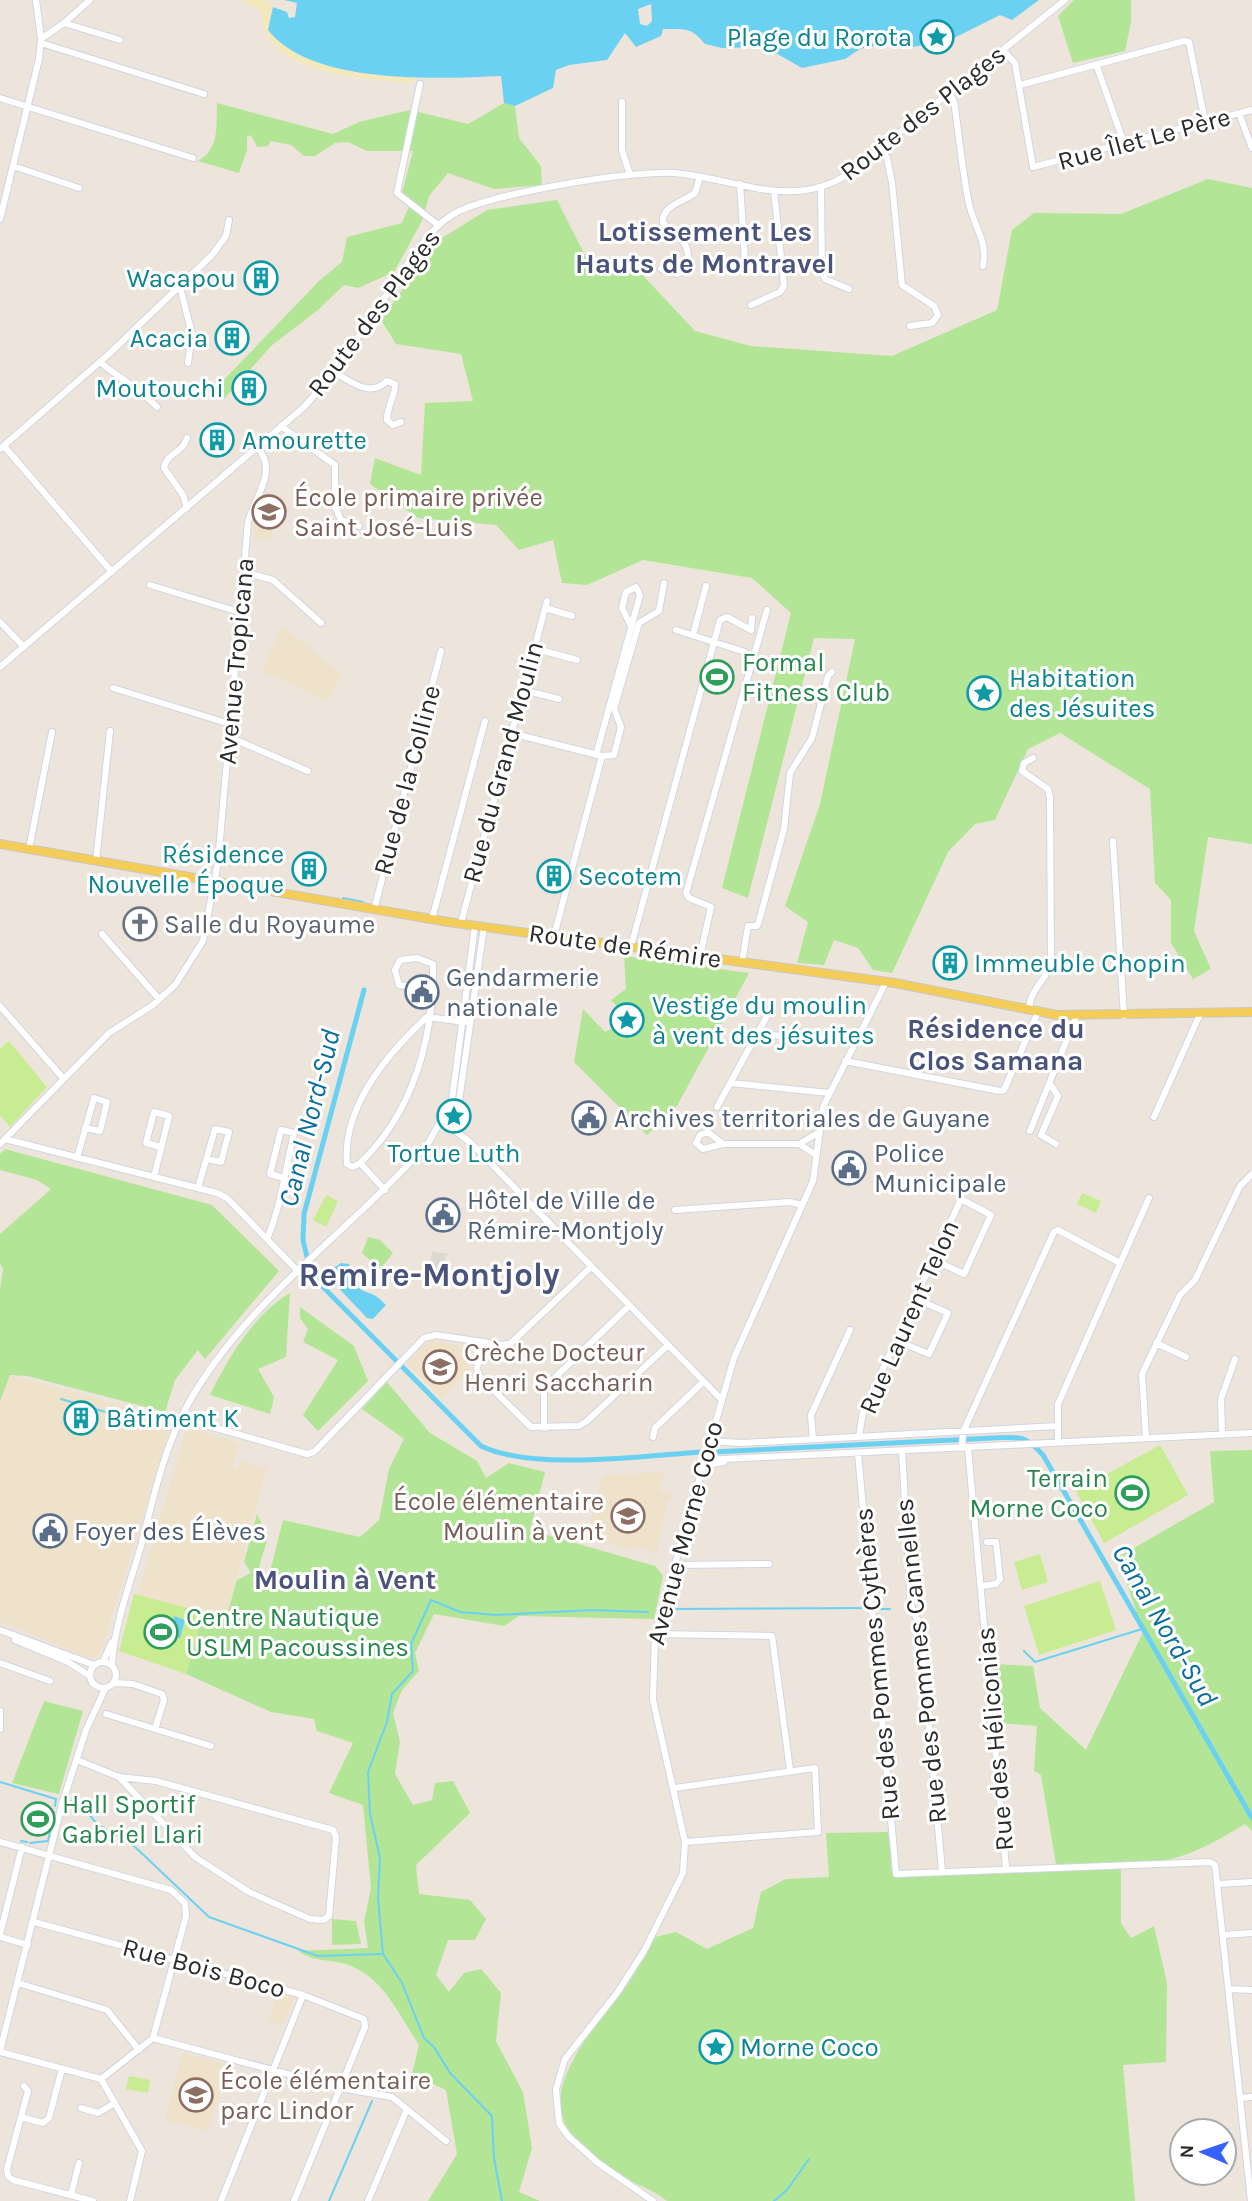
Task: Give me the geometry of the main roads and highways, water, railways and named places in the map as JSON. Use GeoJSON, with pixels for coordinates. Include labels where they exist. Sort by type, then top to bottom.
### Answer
{"type":"FeatureCollection","features":[{"type":"Feature","properties":{"kind":"main road","name":"Route de Rémire"},"geometry":{"type":"LineString","coordinates":[[0,844],[374,910],[556,938],[886,982],[1038,1012],[1076,1017],[1252,1012]]}},
{"type":"Feature","properties":{"kind":"water"},"geometry":{"type":"Polygon","coordinates":[[[284,0],[1039,0],[1012,20],[1000,15],[948,41],[912,47],[893,42],[860,49],[845,59],[802,68],[765,47],[722,48],[705,44],[696,34],[687,30],[663,29],[661,36],[636,47],[625,33],[607,60],[569,65],[556,70],[553,88],[515,106],[504,103],[501,76],[443,78],[376,75],[343,70],[313,61],[288,48],[268,30],[273,7],[287,12],[289,18],[295,17],[297,3],[284,0]],[[651,4],[638,9],[640,24],[647,26],[652,21],[651,4]]]}},
{"type":"Feature","properties":{"kind":"water"},"geometry":{"type":"Polygon","coordinates":[[[341,1263],[349,1264],[360,1289],[379,1298],[386,1305],[373,1319],[367,1318],[330,1279],[332,1269],[341,1263]]]}},
{"type":"Feature","properties":{"kind":"water"},"geometry":{"type":"Polygon","coordinates":[[[174,1616],[185,1620],[180,1638],[169,1635],[174,1616]]]}},
{"type":"Feature","properties":{"kind":"waterway"},"geometry":{"type":"LineString","coordinates":[[343,898],[363,902]]}},
{"type":"Feature","properties":{"kind":"waterway","name":"Canal Nord-Sud"},"geometry":{"type":"LineString","coordinates":[[307,1257],[303,1240],[304,1214],[364,990]]}},
{"type":"Feature","properties":{"kind":"waterway","name":"Canal Nord-Sud"},"geometry":{"type":"LineString","coordinates":[[313,1264],[321,1285],[481,1446],[503,1454],[558,1460],[700,1452]]}},
{"type":"Feature","properties":{"kind":"waterway"},"geometry":{"type":"LineString","coordinates":[[325,1289],[332,1281]]}},
{"type":"Feature","properties":{"kind":"waterway"},"geometry":{"type":"LineString","coordinates":[[61,1399],[109,1413],[114,1408]]}},
{"type":"Feature","properties":{"kind":"waterway","name":"Canal Nord-Sud"},"geometry":{"type":"LineString","coordinates":[[712,1452],[1009,1437],[1021,1438],[1031,1443],[1043,1455],[1252,1818]]}},
{"type":"Feature","properties":{"kind":"waterway"},"geometry":{"type":"LineString","coordinates":[[502,2201],[494,2158],[492,2116],[450,2073],[434,2047],[424,2038],[402,1983],[383,1954],[378,1898],[380,1858],[370,1814],[368,1772],[387,1722],[392,1694],[413,1671],[411,1644],[431,1600],[460,1612],[496,1615],[592,1610],[648,1612]]}},
{"type":"Feature","properties":{"kind":"waterway"},"geometry":{"type":"LineString","coordinates":[[670,1609],[868,1608]]}},
{"type":"Feature","properties":{"kind":"waterway"},"geometry":{"type":"LineString","coordinates":[[874,1609],[890,1609]]}},
{"type":"Feature","properties":{"kind":"waterway"},"geometry":{"type":"LineString","coordinates":[[1024,1651],[1035,1662],[1142,1629]]}},
{"type":"Feature","properties":{"kind":"waterway"},"geometry":{"type":"LineString","coordinates":[[0,1782],[56,1799],[55,1806]]}},
{"type":"Feature","properties":{"kind":"waterway"},"geometry":{"type":"LineString","coordinates":[[71,1801],[79,1802],[97,1824],[133,1845],[209,1917],[318,1956],[381,1954]]}},
{"type":"Feature","properties":{"kind":"waterway"},"geometry":{"type":"LineString","coordinates":[[30,1843],[48,1841],[54,1812]]}},
{"type":"Feature","properties":{"kind":"waterway"},"geometry":{"type":"LineString","coordinates":[[21,1841],[27,1842]]}},
{"type":"Feature","properties":{"kind":"waterway"},"geometry":{"type":"LineString","coordinates":[[329,2201],[372,2101]]}},
{"type":"Feature","properties":{"kind":"waterway"},"geometry":{"type":"LineString","coordinates":[[774,2201],[787,2190],[809,2159]]}},
{"type":"Feature","properties":{"kind":"place","name":"Plage du Rorota"},"geometry":{"type":"Point","coordinates":[937,37]}},
{"type":"Feature","properties":{"kind":"place","name":"Wacapou"},"geometry":{"type":"Point","coordinates":[261,278]}},
{"type":"Feature","properties":{"kind":"place","name":"Acacia"},"geometry":{"type":"Point","coordinates":[232,338]}},
{"type":"Feature","properties":{"kind":"place","name":"Moutouchi"},"geometry":{"type":"Point","coordinates":[249,388]}},
{"type":"Feature","properties":{"kind":"place","name":"Amourette"},"geometry":{"type":"Point","coordinates":[217,440]}},
{"type":"Feature","properties":{"kind":"place","name":"École primaire privée Saint José-Luis"},"geometry":{"type":"Point","coordinates":[269,512]}},
{"type":"Feature","properties":{"kind":"place","name":"Formal Fitness Club"},"geometry":{"type":"Point","coordinates":[717,677]}},
{"type":"Feature","properties":{"kind":"place","name":"Habitation des Jésuites"},"geometry":{"type":"Point","coordinates":[984,693]}},
{"type":"Feature","properties":{"kind":"place","name":"Résidence Nouvelle Époque"},"geometry":{"type":"Point","coordinates":[309,869]}},
{"type":"Feature","properties":{"kind":"place","name":"Secotem"},"geometry":{"type":"Point","coordinates":[554,876]}},
{"type":"Feature","properties":{"kind":"place","name":"Salle du Royaume"},"geometry":{"type":"Point","coordinates":[140,924]}},
{"type":"Feature","properties":{"kind":"place","name":"Immeuble Chopin"},"geometry":{"type":"Point","coordinates":[950,963]}},
{"type":"Feature","properties":{"kind":"place","name":"Gendarmerie nationale"},"geometry":{"type":"Point","coordinates":[422,992]}},
{"type":"Feature","properties":{"kind":"place","name":"Vestige du moulin à vent des jésuites"},"geometry":{"type":"Point","coordinates":[627,1020]}},
{"type":"Feature","properties":{"kind":"place","name":"Tortue Luth"},"geometry":{"type":"Point","coordinates":[454,1116]}},
{"type":"Feature","properties":{"kind":"place","name":"Archives territoriales de Guyane"},"geometry":{"type":"Point","coordinates":[589,1118]}},
{"type":"Feature","properties":{"kind":"place","name":"Police Municipale"},"geometry":{"type":"Point","coordinates":[849,1168]}},
{"type":"Feature","properties":{"kind":"place","name":"Hôtel de Ville de Rémire-Montjoly"},"geometry":{"type":"Point","coordinates":[443,1215]}},
{"type":"Feature","properties":{"kind":"place","name":"Crèche Docteur Henri Saccharin"},"geometry":{"type":"Point","coordinates":[440,1367]}},
{"type":"Feature","properties":{"kind":"place","name":"Bâtiment K"},"geometry":{"type":"Point","coordinates":[81,1418]}},
{"type":"Feature","properties":{"kind":"place","name":"Terrain Morne Coco"},"geometry":{"type":"Point","coordinates":[1132,1493]}},
{"type":"Feature","properties":{"kind":"place","name":"École élémentaire Moulin à vent"},"geometry":{"type":"Point","coordinates":[628,1516]}},
{"type":"Feature","properties":{"kind":"place","name":"Foyer des Élèves"},"geometry":{"type":"Point","coordinates":[50,1531]}},
{"type":"Feature","properties":{"kind":"place","name":"Centre Nautique USLM Pacoussines"},"geometry":{"type":"Point","coordinates":[161,1632]}},
{"type":"Feature","properties":{"kind":"place","name":"Hall Sportif Gabriel Llari"},"geometry":{"type":"Point","coordinates":[38,1819]}},
{"type":"Feature","properties":{"kind":"place","name":"Morne Coco"},"geometry":{"type":"Point","coordinates":[716,2047]}},
{"type":"Feature","properties":{"kind":"place","name":"École élémentaire parc Lindor"},"geometry":{"type":"Point","coordinates":[196,2095]}},
{"type":"Feature","properties":{"kind":"district","name":"Lotissement Les Hauts de Montravel"},"geometry":{"type":"Point","coordinates":[705,247]}},
{"type":"Feature","properties":{"kind":"district","name":"Résidence du Clos Samana"},"geometry":{"type":"Point","coordinates":[996,1044]}},
{"type":"Feature","properties":{"kind":"district","name":"Remire-Montjoly"},"geometry":{"type":"Point","coordinates":[429,1275]}},
{"type":"Feature","properties":{"kind":"district","name":"Moulin à Vent"},"geometry":{"type":"Point","coordinates":[345,1579]}}]}
